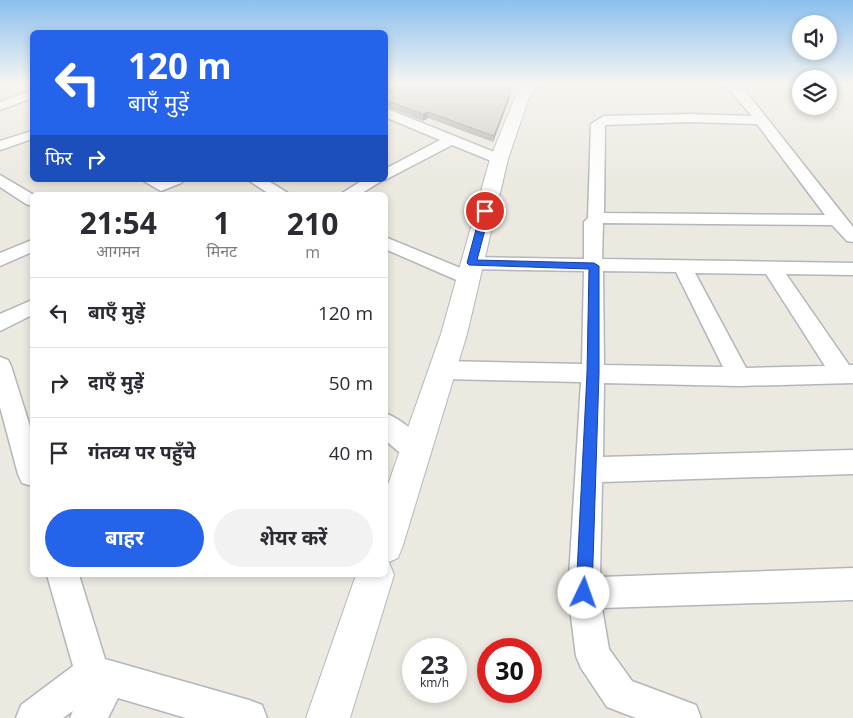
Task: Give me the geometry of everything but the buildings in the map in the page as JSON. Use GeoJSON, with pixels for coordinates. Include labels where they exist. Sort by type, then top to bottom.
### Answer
{"type":"FeatureCollection","features":[{"type":"Feature","properties":{"kind":"main road"},"geometry":{"type":"LineString","coordinates":[[388,536],[443,370],[499,159],[514,118]]}},
{"type":"Feature","properties":{"kind":"main road"},"geometry":{"type":"LineString","coordinates":[[328,718],[374,577]]}},
{"type":"Feature","properties":{"kind":"street"},"geometry":{"type":"LineString","coordinates":[[399,118],[499,159]]}},
{"type":"Feature","properties":{"kind":"street"},"geometry":{"type":"LineString","coordinates":[[683,718],[620,694],[593,656],[584,593],[593,373],[593,222],[596,219],[598,124],[604,120],[690,118],[759,120],[837,220],[853,237]]}},
{"type":"Feature","properties":{"kind":"street"},"geometry":{"type":"LineString","coordinates":[[0,146],[30,136]]}},
{"type":"Feature","properties":{"kind":"street"},"geometry":{"type":"LineString","coordinates":[[388,173],[452,139]]}},
{"type":"Feature","properties":{"kind":"street"},"geometry":{"type":"LineString","coordinates":[[0,180],[30,200]]}},
{"type":"Feature","properties":{"kind":"street"},"geometry":{"type":"LineString","coordinates":[[147,192],[163,182]]}},
{"type":"Feature","properties":{"kind":"street"},"geometry":{"type":"LineString","coordinates":[[260,182],[278,192]]}},
{"type":"Feature","properties":{"kind":"street"},"geometry":{"type":"LineString","coordinates":[[353,192],[371,182]]}},
{"type":"Feature","properties":{"kind":"street"},"geometry":{"type":"LineString","coordinates":[[596,219],[837,220]]}},
{"type":"Feature","properties":{"kind":"street"},"geometry":{"type":"LineString","coordinates":[[388,243],[470,270],[594,266],[853,269]]}},
{"type":"Feature","properties":{"kind":"street"},"geometry":{"type":"LineString","coordinates":[[0,260],[30,246]]}},
{"type":"Feature","properties":{"kind":"street"},"geometry":{"type":"LineString","coordinates":[[683,267],[739,377]]}},
{"type":"Feature","properties":{"kind":"street"},"geometry":{"type":"LineString","coordinates":[[772,268],[848,374]]}},
{"type":"Feature","properties":{"kind":"street"},"geometry":{"type":"LineString","coordinates":[[0,323],[30,308]]}},
{"type":"Feature","properties":{"kind":"street"},"geometry":{"type":"LineString","coordinates":[[0,366],[30,467]]}},
{"type":"Feature","properties":{"kind":"street"},"geometry":{"type":"LineString","coordinates":[[443,370],[739,377],[848,374]]}},
{"type":"Feature","properties":{"kind":"street"},"geometry":{"type":"LineString","coordinates":[[388,427],[416,451]]}},
{"type":"Feature","properties":{"kind":"street"},"geometry":{"type":"LineString","coordinates":[[589,470],[853,462]]}},
{"type":"Feature","properties":{"kind":"street"},"geometry":{"type":"LineString","coordinates":[[64,577],[101,675],[88,718]]}},
{"type":"Feature","properties":{"kind":"street"},"geometry":{"type":"LineString","coordinates":[[584,593],[853,584]]}},
{"type":"Feature","properties":{"kind":"street"},"geometry":{"type":"LineString","coordinates":[[34,718],[101,675],[249,718]]}},
{"type":"Feature","properties":{"kind":"route"},"geometry":{"type":"LineString","coordinates":[[485,211],[472,263],[594,266],[593,373],[584,593]]}}]}
